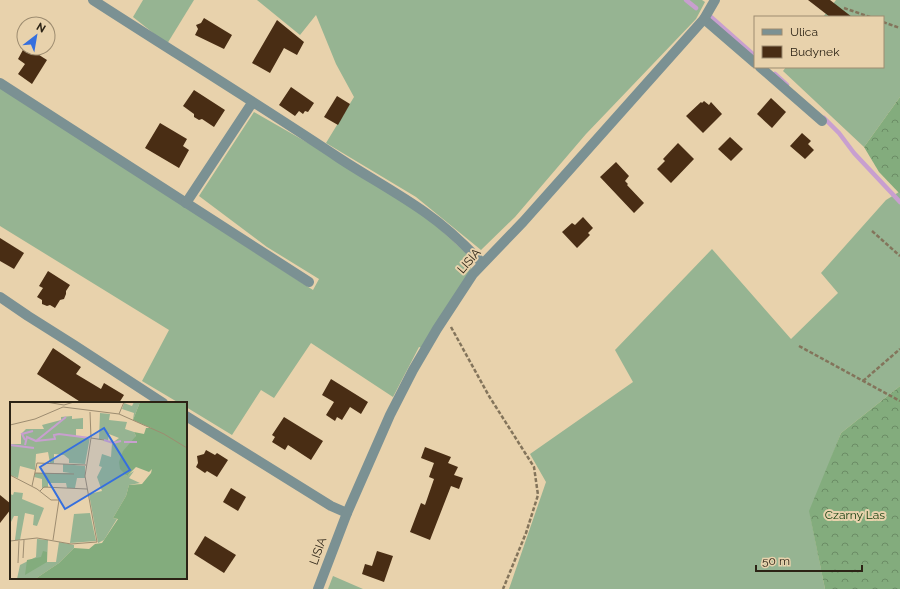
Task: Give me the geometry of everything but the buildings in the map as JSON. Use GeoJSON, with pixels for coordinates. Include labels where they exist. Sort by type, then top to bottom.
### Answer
{"type":"FeatureCollection","features":[{"type":"Feature","properties":{"kind":"street"},"geometry":{"type":"LineString","coordinates":[[92,0],[426,213],[445,228],[482,264]]}},
{"type":"Feature","properties":{"kind":"street","name":"LISIA"},"geometry":{"type":"LineString","coordinates":[[318,589],[347,512],[400,396],[425,348],[468,281],[482,264],[498,250],[704,19],[715,0]]}},
{"type":"Feature","properties":{"kind":"street"},"geometry":{"type":"LineString","coordinates":[[704,19],[754,62]]}},
{"type":"Feature","properties":{"kind":"street"},"geometry":{"type":"LineString","coordinates":[[761,68],[822,121]]}},
{"type":"Feature","properties":{"kind":"street"},"geometry":{"type":"LineString","coordinates":[[0,82],[309,282]]}},
{"type":"Feature","properties":{"kind":"street"},"geometry":{"type":"LineString","coordinates":[[186,203],[252,103]]}},
{"type":"Feature","properties":{"kind":"street"},"geometry":{"type":"LineString","coordinates":[[0,297],[161,402]]}},
{"type":"Feature","properties":{"kind":"street"},"geometry":{"type":"LineString","coordinates":[[187,417],[331,506],[347,512]]}},
{"type":"Feature","properties":{"kind":"path"},"geometry":{"type":"LineString","coordinates":[[844,8],[867,16]]}},
{"type":"Feature","properties":{"kind":"path"},"geometry":{"type":"LineString","coordinates":[[884,22],[900,28]]}},
{"type":"Feature","properties":{"kind":"path"},"geometry":{"type":"LineString","coordinates":[[872,231],[900,256]]}},
{"type":"Feature","properties":{"kind":"path"},"geometry":{"type":"LineString","coordinates":[[446,316],[489,396],[534,467],[538,495],[526,533],[504,589]]}},
{"type":"Feature","properties":{"kind":"path"},"geometry":{"type":"LineString","coordinates":[[799,346],[900,401]]}},
{"type":"Feature","properties":{"kind":"path"},"geometry":{"type":"LineString","coordinates":[[863,381],[900,349]]}},
{"type":"Feature","properties":{"kind":"green space"},"geometry":{"type":"Polygon","coordinates":[[[143,0],[194,0],[167,44],[133,17],[143,0]]]}},
{"type":"Feature","properties":{"kind":"green space"},"geometry":{"type":"Polygon","coordinates":[[[257,0],[702,0],[705,2],[696,19],[586,134],[515,217],[481,250],[416,197],[326,143],[354,97],[336,64],[316,15],[300,35],[257,0]]]}},
{"type":"Feature","properties":{"kind":"green space"},"geometry":{"type":"Polygon","coordinates":[[[836,0],[900,0],[900,97],[864,147],[783,71],[785,68],[884,68],[884,16],[824,16],[836,0]]]}},
{"type":"Feature","properties":{"kind":"green space"},"geometry":{"type":"Polygon","coordinates":[[[0,88],[313,290],[319,279],[267,247],[199,196],[254,112],[329,155],[429,219],[470,257],[472,264],[470,271],[422,348],[419,347],[393,397],[311,343],[274,398],[261,390],[232,435],[187,408],[187,402],[177,402],[142,381],[169,330],[0,226],[0,88]]]}},
{"type":"Feature","properties":{"kind":"green space"},"geometry":{"type":"Polygon","coordinates":[[[900,97],[900,194],[879,172],[864,147],[900,97]]]}},
{"type":"Feature","properties":{"kind":"green space"},"geometry":{"type":"Polygon","coordinates":[[[899,192],[900,386],[841,433],[810,514],[825,589],[509,589],[546,482],[530,454],[633,382],[615,350],[712,249],[791,339],[838,293],[821,273],[886,200],[899,192]]]}},
{"type":"Feature","properties":{"kind":"green space","name":"Czarny Las"},"geometry":{"type":"Polygon","coordinates":[[[900,386],[900,589],[825,589],[809,511],[841,433],[900,386]]]}},
{"type":"Feature","properties":{"kind":"green space"},"geometry":{"type":"Polygon","coordinates":[[[333,576],[363,589],[328,589],[333,576]]]}},
{"type":"Feature","properties":{"kind":"waterway"},"geometry":{"type":"LineString","coordinates":[[686,0],[696,8]]}},
{"type":"Feature","properties":{"kind":"waterway"},"geometry":{"type":"LineString","coordinates":[[711,17],[754,55]]}},
{"type":"Feature","properties":{"kind":"waterway"},"geometry":{"type":"LineString","coordinates":[[775,74],[787,85]]}},
{"type":"Feature","properties":{"kind":"waterway"},"geometry":{"type":"LineString","coordinates":[[824,118],[839,133],[854,153],[900,202]]}}]}
